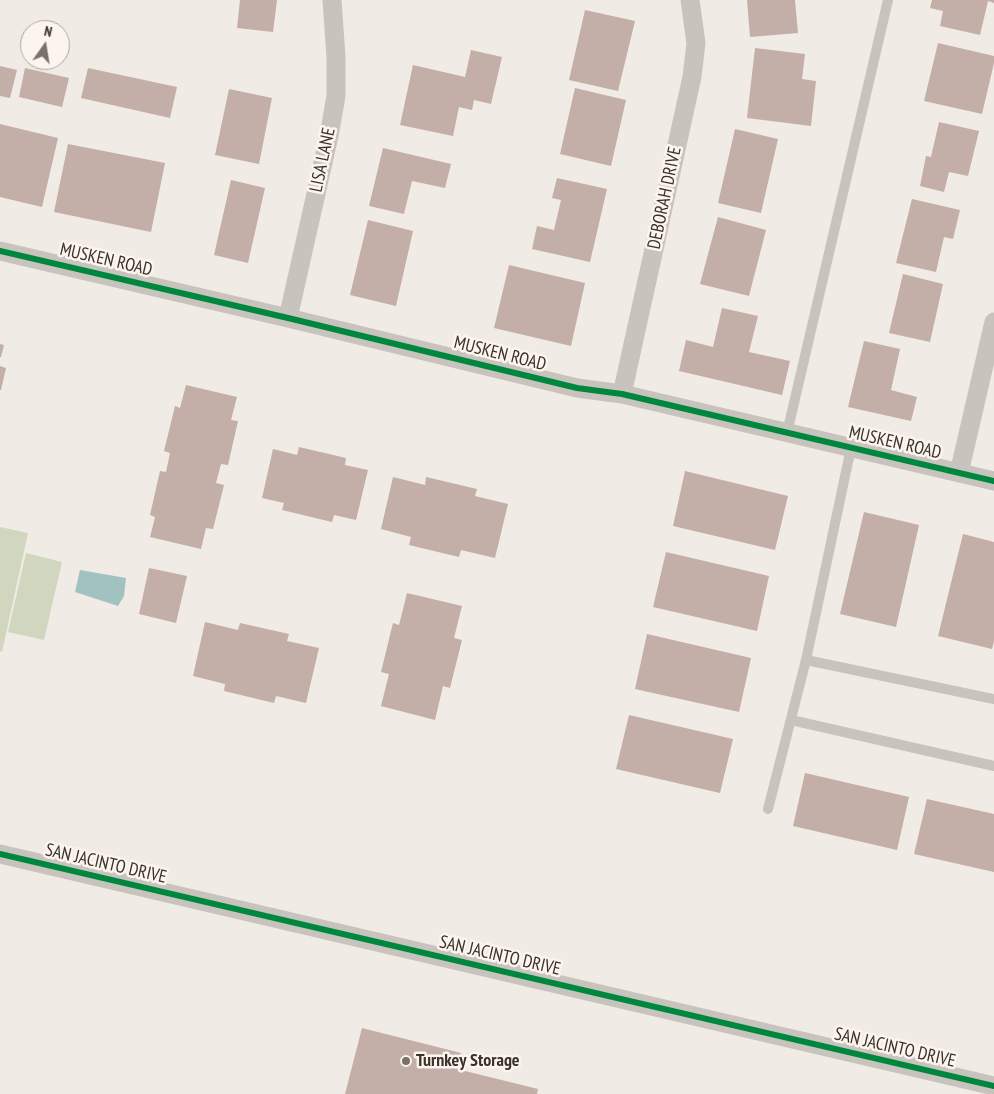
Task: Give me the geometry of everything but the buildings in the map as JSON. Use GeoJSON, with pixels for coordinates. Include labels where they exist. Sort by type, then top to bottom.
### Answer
{"type":"FeatureCollection","features":[{"type":"Feature","properties":{"kind":"street","name":"LISA LANE"},"geometry":{"type":"LineString","coordinates":[[288,318],[330,136],[336,96],[336,57],[332,0]]}},
{"type":"Feature","properties":{"kind":"street","name":"DEBORAH DRIVE"},"geometry":{"type":"LineString","coordinates":[[622,394],[692,77],[696,43],[690,0]]}},
{"type":"Feature","properties":{"kind":"street","name":"MUSKEN ROAD"},"geometry":{"type":"LineString","coordinates":[[0,251],[577,388],[622,394],[994,481]]}},
{"type":"Feature","properties":{"kind":"street"},"geometry":{"type":"LineString","coordinates":[[959,473],[994,322]]}},
{"type":"Feature","properties":{"kind":"street","name":"SAN JACINTO DRIVE"},"geometry":{"type":"LineString","coordinates":[[0,854],[994,1086]]}},
{"type":"Feature","properties":{"kind":"lane"},"geometry":{"type":"LineString","coordinates":[[787,433],[888,0]]}},
{"type":"Feature","properties":{"kind":"lane"},"geometry":{"type":"LineString","coordinates":[[768,809],[806,660],[851,448]]}},
{"type":"Feature","properties":{"kind":"lane"},"geometry":{"type":"LineString","coordinates":[[806,660],[994,699]]}},
{"type":"Feature","properties":{"kind":"lane"},"geometry":{"type":"LineString","coordinates":[[791,720],[994,766]]}},
{"type":"Feature","properties":{"kind":"green space"},"geometry":{"type":"Polygon","coordinates":[[[0,527],[28,533],[2,652],[0,651],[0,527]]]}},
{"type":"Feature","properties":{"kind":"green space"},"geometry":{"type":"Polygon","coordinates":[[[26,553],[62,562],[44,640],[8,632],[26,553]]]}},
{"type":"Feature","properties":{"kind":"water"},"geometry":{"type":"Polygon","coordinates":[[[80,570],[126,578],[124,596],[118,606],[75,592],[80,570]]]}},
{"type":"Feature","properties":{"kind":"cycle path"},"geometry":{"type":"LineString","coordinates":[[0,251],[577,388],[622,394],[994,481]]}},
{"type":"Feature","properties":{"kind":"cycle path"},"geometry":{"type":"LineString","coordinates":[[0,854],[994,1086]]}},
{"type":"Feature","properties":{"kind":"place","name":"Turnkey Storage"},"geometry":{"type":"Point","coordinates":[406,1061]}}]}
